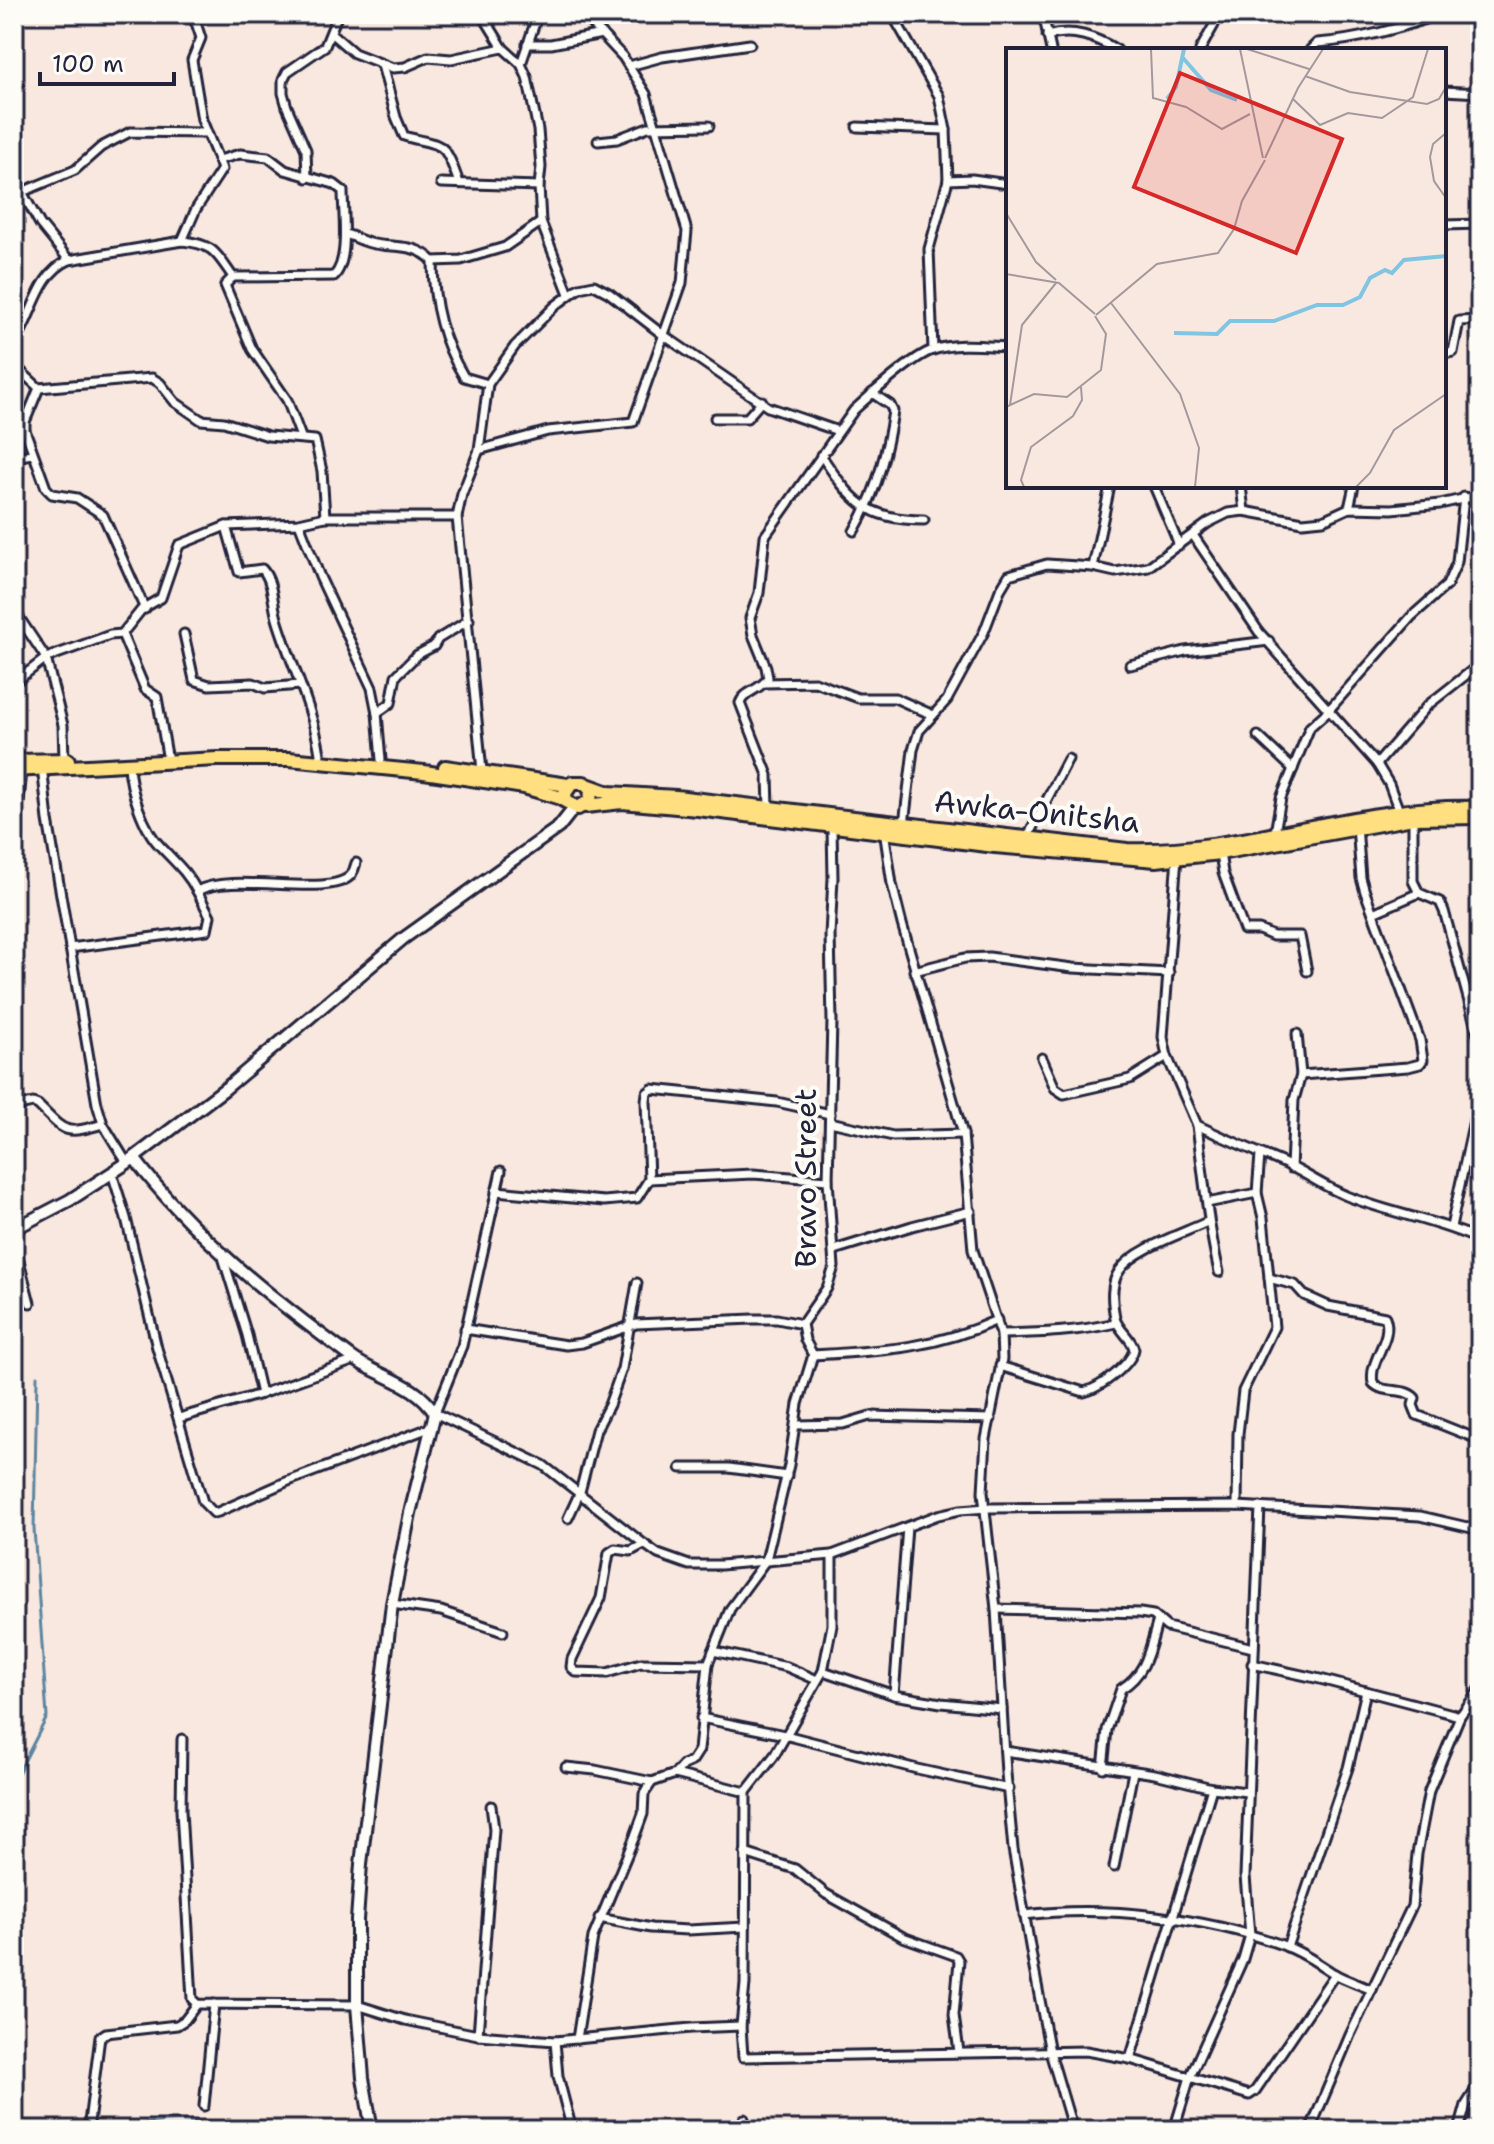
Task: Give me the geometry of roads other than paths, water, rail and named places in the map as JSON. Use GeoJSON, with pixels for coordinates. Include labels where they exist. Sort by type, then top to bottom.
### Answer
{"type":"FeatureCollection","features":[{"type":"Feature","properties":{"kind":"main road"},"geometry":{"type":"LineString","coordinates":[[17,767],[129,765],[217,759],[304,760],[482,780],[524,787],[575,805],[592,796],[587,785],[580,781],[568,785],[482,771],[320,754],[247,750],[64,760],[42,766]]}},
{"type":"Feature","properties":{"kind":"main road"},"geometry":{"type":"LineString","coordinates":[[568,785],[565,793],[575,805]]}},
{"type":"Feature","properties":{"kind":"main road","name":"Awka-Onitsha"},"geometry":{"type":"LineString","coordinates":[[587,785],[619,794],[676,797],[1089,855],[1220,853],[1413,818],[1480,817]]}},
{"type":"Feature","properties":{"kind":"main road","name":"Awka-Onitsha"},"geometry":{"type":"LineString","coordinates":[[575,805],[622,802],[769,812],[832,827],[904,824],[1177,854],[1399,811],[1438,807],[1480,808]]}},
{"type":"Feature","properties":{"kind":"street"},"geometry":{"type":"LineString","coordinates":[[182,241],[196,209],[221,173],[219,160],[205,133],[192,60],[201,38],[189,14]]}},
{"type":"Feature","properties":{"kind":"street"},"geometry":{"type":"LineString","coordinates":[[307,178],[306,150],[287,107],[283,80],[287,72],[325,46],[338,14]]}},
{"type":"Feature","properties":{"kind":"street"},"geometry":{"type":"LineString","coordinates":[[482,14],[503,48],[521,64],[527,77],[538,130],[541,222],[569,294]]}},
{"type":"Feature","properties":{"kind":"street"},"geometry":{"type":"LineString","coordinates":[[521,64],[538,14]]}},
{"type":"Feature","properties":{"kind":"street"},"geometry":{"type":"LineString","coordinates":[[479,450],[548,431],[633,422],[682,283],[687,231],[646,94],[629,66],[583,14]]}},
{"type":"Feature","properties":{"kind":"street"},"geometry":{"type":"LineString","coordinates":[[892,14],[939,96],[946,130],[948,180],[929,249],[933,350]]}},
{"type":"Feature","properties":{"kind":"street"},"geometry":{"type":"LineString","coordinates":[[1046,14],[1050,48]]}},
{"type":"Feature","properties":{"kind":"street"},"geometry":{"type":"LineString","coordinates":[[1312,48],[1317,43],[1344,42],[1437,14]]}},
{"type":"Feature","properties":{"kind":"street"},"geometry":{"type":"LineString","coordinates":[[1201,48],[1214,25]]}},
{"type":"Feature","properties":{"kind":"street"},"geometry":{"type":"LineString","coordinates":[[1047,36],[1063,31],[1075,32],[1114,48]]}},
{"type":"Feature","properties":{"kind":"street"},"geometry":{"type":"LineString","coordinates":[[332,34],[354,53],[393,68],[405,67],[428,57],[451,59],[503,48]]}},
{"type":"Feature","properties":{"kind":"street"},"geometry":{"type":"LineString","coordinates":[[527,44],[551,44],[602,34]]}},
{"type":"Feature","properties":{"kind":"street"},"geometry":{"type":"LineString","coordinates":[[629,66],[662,57],[750,44]]}},
{"type":"Feature","properties":{"kind":"street"},"geometry":{"type":"LineString","coordinates":[[382,65],[404,136],[436,143],[447,152],[459,183]]}},
{"type":"Feature","properties":{"kind":"street"},"geometry":{"type":"LineString","coordinates":[[1446,91],[1480,93]]}},
{"type":"Feature","properties":{"kind":"street"},"geometry":{"type":"LineString","coordinates":[[598,141],[617,139],[648,127],[709,126]]}},
{"type":"Feature","properties":{"kind":"street"},"geometry":{"type":"LineString","coordinates":[[857,127],[946,130]]}},
{"type":"Feature","properties":{"kind":"street"},"geometry":{"type":"LineString","coordinates":[[22,192],[75,170],[101,147],[130,132],[205,133]]}},
{"type":"Feature","properties":{"kind":"street"},"geometry":{"type":"LineString","coordinates":[[219,160],[240,154],[268,157],[285,170],[342,188],[344,257],[340,271],[334,276],[233,277],[225,285],[252,349],[287,400],[301,437]]}},
{"type":"Feature","properties":{"kind":"street"},"geometry":{"type":"LineString","coordinates":[[948,180],[972,179],[1006,184]]}},
{"type":"Feature","properties":{"kind":"street"},"geometry":{"type":"LineString","coordinates":[[14,183],[40,224],[69,260]]}},
{"type":"Feature","properties":{"kind":"street"},"geometry":{"type":"LineString","coordinates":[[441,183],[539,186]]}},
{"type":"Feature","properties":{"kind":"street"},"geometry":{"type":"LineString","coordinates":[[433,261],[461,260],[505,247],[541,222]]}},
{"type":"Feature","properties":{"kind":"street"},"geometry":{"type":"LineString","coordinates":[[1446,225],[1480,224]]}},
{"type":"Feature","properties":{"kind":"street"},"geometry":{"type":"LineString","coordinates":[[345,234],[370,243],[402,245],[426,253],[433,261],[440,327],[452,354],[464,377],[488,384]]}},
{"type":"Feature","properties":{"kind":"street"},"geometry":{"type":"LineString","coordinates":[[14,343],[23,331],[34,300],[55,269],[69,260],[182,241],[201,242],[213,249],[233,277]]}},
{"type":"Feature","properties":{"kind":"street"},"geometry":{"type":"LineString","coordinates":[[482,771],[457,517],[462,494],[479,450],[488,384],[515,346],[569,294],[594,285],[768,407],[838,431]]}},
{"type":"Feature","properties":{"kind":"street"},"geometry":{"type":"LineString","coordinates":[[1446,354],[1453,352],[1459,321],[1480,320]]}},
{"type":"Feature","properties":{"kind":"street"},"geometry":{"type":"LineString","coordinates":[[765,683],[768,673],[753,635],[750,618],[759,593],[765,536],[838,431],[872,393],[933,350],[1006,347]]}},
{"type":"Feature","properties":{"kind":"street"},"geometry":{"type":"LineString","coordinates":[[14,365],[39,388],[152,378],[175,402],[201,420],[224,422],[268,436],[301,437],[316,442],[325,517]]}},
{"type":"Feature","properties":{"kind":"street"},"geometry":{"type":"LineString","coordinates":[[39,388],[25,422],[32,454],[46,488],[52,494],[77,498],[103,515],[145,609]]}},
{"type":"Feature","properties":{"kind":"street"},"geometry":{"type":"LineString","coordinates":[[854,531],[867,509],[880,475],[893,411],[890,405],[872,393]]}},
{"type":"Feature","properties":{"kind":"street"},"geometry":{"type":"LineString","coordinates":[[715,418],[747,418],[762,401]]}},
{"type":"Feature","properties":{"kind":"street"},"geometry":{"type":"LineString","coordinates":[[14,457],[32,454]]}},
{"type":"Feature","properties":{"kind":"street"},"geometry":{"type":"LineString","coordinates":[[821,455],[842,486],[867,509],[904,520],[924,520]]}},
{"type":"Feature","properties":{"kind":"street"},"geometry":{"type":"LineString","coordinates":[[1093,567],[1110,488]]}},
{"type":"Feature","properties":{"kind":"street"},"geometry":{"type":"LineString","coordinates":[[1155,488],[1179,545]]}},
{"type":"Feature","properties":{"kind":"street"},"geometry":{"type":"LineString","coordinates":[[1241,488],[1244,511]]}},
{"type":"Feature","properties":{"kind":"street"},"geometry":{"type":"LineString","coordinates":[[1349,508],[1354,488]]}},
{"type":"Feature","properties":{"kind":"street"},"geometry":{"type":"LineString","coordinates":[[904,824],[913,750],[919,731],[947,700],[984,632],[1009,575],[1047,564],[1115,572],[1135,570],[1160,561],[1228,513],[1244,511],[1303,522],[1323,520],[1349,508],[1392,509],[1440,504],[1480,495]]}},
{"type":"Feature","properties":{"kind":"street"},"geometry":{"type":"LineString","coordinates":[[1275,833],[1281,798],[1310,727],[1328,711],[1411,617],[1447,585],[1457,562],[1464,497]]}},
{"type":"Feature","properties":{"kind":"street"},"geometry":{"type":"LineString","coordinates":[[14,683],[46,658],[110,635],[122,634],[145,609],[161,598],[179,545],[226,526],[299,523],[325,517],[457,517]]}},
{"type":"Feature","properties":{"kind":"street"},"geometry":{"type":"LineString","coordinates":[[299,523],[320,577],[372,688],[381,760]]}},
{"type":"Feature","properties":{"kind":"street"},"geometry":{"type":"LineString","coordinates":[[226,526],[239,572],[262,569],[267,576],[277,619],[315,721],[320,754]]}},
{"type":"Feature","properties":{"kind":"street"},"geometry":{"type":"LineString","coordinates":[[1193,535],[1251,621],[1377,764],[1399,811]]}},
{"type":"Feature","properties":{"kind":"street"},"geometry":{"type":"LineString","coordinates":[[14,610],[46,658],[63,725],[64,760]]}},
{"type":"Feature","properties":{"kind":"street"},"geometry":{"type":"LineString","coordinates":[[377,713],[391,703],[396,676],[417,655],[469,620]]}},
{"type":"Feature","properties":{"kind":"street"},"geometry":{"type":"LineString","coordinates":[[122,634],[145,689],[157,697],[167,755]]}},
{"type":"Feature","properties":{"kind":"street"},"geometry":{"type":"LineString","coordinates":[[184,634],[194,680],[209,685],[253,683],[265,688],[300,685]]}},
{"type":"Feature","properties":{"kind":"street"},"geometry":{"type":"LineString","coordinates":[[1130,665],[1185,651],[1269,641]]}},
{"type":"Feature","properties":{"kind":"street"},"geometry":{"type":"LineString","coordinates":[[1377,764],[1428,705],[1480,664]]}},
{"type":"Feature","properties":{"kind":"street"},"geometry":{"type":"LineString","coordinates":[[769,812],[768,775],[740,703],[743,697],[765,683],[815,682],[858,698],[895,698],[933,715]]}},
{"type":"Feature","properties":{"kind":"street"},"geometry":{"type":"LineString","coordinates":[[1258,736],[1293,769]]}},
{"type":"Feature","properties":{"kind":"street"},"geometry":{"type":"LineString","coordinates":[[1027,838],[1068,759]]}},
{"type":"Feature","properties":{"kind":"street"},"geometry":{"type":"LineString","coordinates":[[70,948],[207,930],[210,916],[197,891],[178,862],[158,845],[134,800],[129,765]]}},
{"type":"Feature","properties":{"kind":"street"},"geometry":{"type":"LineString","coordinates":[[42,766],[48,820],[94,1087],[103,1124],[130,1161],[221,1251],[287,1308],[355,1360],[425,1398],[435,1413],[543,1465],[658,1554],[689,1565],[832,1555],[960,1510],[987,1508],[1237,1506],[1420,1516],[1479,1526]]}},
{"type":"Feature","properties":{"kind":"street"},"geometry":{"type":"LineString","coordinates":[[14,824],[19,802],[17,767]]}},
{"type":"Feature","properties":{"kind":"street"},"geometry":{"type":"LineString","coordinates":[[14,1229],[70,1200],[130,1161],[226,1088],[404,938],[559,827],[575,805]]}},
{"type":"Feature","properties":{"kind":"street"},"geometry":{"type":"LineString","coordinates":[[1413,818],[1413,872],[1419,893]]}},
{"type":"Feature","properties":{"kind":"street"},"geometry":{"type":"LineString","coordinates":[[884,826],[892,884],[914,971],[938,1042],[963,1134],[973,1250],[1001,1334],[1000,1366],[986,1439],[983,1492],[996,1609],[1013,1849],[1050,2052],[1073,2130]]}},
{"type":"Feature","properties":{"kind":"street"},"geometry":{"type":"LineString","coordinates":[[1301,1075],[1408,1067],[1423,1060],[1420,1040],[1361,878],[1357,826]]}},
{"type":"Feature","properties":{"kind":"street","name":"Bravo Street"},"geometry":{"type":"LineString","coordinates":[[802,1324],[827,1288],[834,1267],[828,1180],[832,827]]}},
{"type":"Feature","properties":{"kind":"street"},"geometry":{"type":"LineString","coordinates":[[1220,853],[1223,873],[1244,930],[1259,930],[1273,936],[1300,936],[1307,971]]}},
{"type":"Feature","properties":{"kind":"street"},"geometry":{"type":"LineString","coordinates":[[1177,854],[1163,1037],[1167,1056],[1197,1125],[1207,1222],[1219,1272]]}},
{"type":"Feature","properties":{"kind":"street"},"geometry":{"type":"LineString","coordinates":[[197,891],[221,884],[329,885],[343,881],[352,874],[356,863]]}},
{"type":"Feature","properties":{"kind":"street"},"geometry":{"type":"LineString","coordinates":[[1373,913],[1419,893],[1440,902],[1480,1042]]}},
{"type":"Feature","properties":{"kind":"street"},"geometry":{"type":"LineString","coordinates":[[914,971],[965,958],[989,957],[1073,968],[1169,973]]}},
{"type":"Feature","properties":{"kind":"street"},"geometry":{"type":"LineString","coordinates":[[1291,1168],[1294,1100],[1301,1075],[1297,1034]]}},
{"type":"Feature","properties":{"kind":"street"},"geometry":{"type":"LineString","coordinates":[[1042,1058],[1055,1088],[1064,1094],[1130,1079],[1167,1056]]}},
{"type":"Feature","properties":{"kind":"street"},"geometry":{"type":"LineString","coordinates":[[496,1191],[604,1201],[637,1198],[649,1179],[646,1101],[647,1093],[652,1089],[777,1102],[893,1136],[963,1134]]}},
{"type":"Feature","properties":{"kind":"street"},"geometry":{"type":"LineString","coordinates":[[1451,1227],[1480,1092]]}},
{"type":"Feature","properties":{"kind":"street"},"geometry":{"type":"LineString","coordinates":[[14,1107],[33,1103],[63,1129],[79,1131],[103,1124]]}},
{"type":"Feature","properties":{"kind":"street"},"geometry":{"type":"LineString","coordinates":[[1197,1125],[1352,1198],[1451,1227],[1480,1240]]}},
{"type":"Feature","properties":{"kind":"street"},"geometry":{"type":"LineString","coordinates":[[1237,1506],[1238,1434],[1243,1391],[1274,1327],[1263,1218],[1257,1193],[1260,1155]]}},
{"type":"Feature","properties":{"kind":"street"},"geometry":{"type":"LineString","coordinates":[[372,2130],[363,2078],[357,2005],[357,1920],[392,1604],[410,1513],[435,1413],[462,1346],[501,1171]]}},
{"type":"Feature","properties":{"kind":"street"},"geometry":{"type":"LineString","coordinates":[[112,1173],[157,1348],[203,1502],[214,1513],[432,1427]]}},
{"type":"Feature","properties":{"kind":"street"},"geometry":{"type":"LineString","coordinates":[[649,1179],[753,1174],[828,1180]]}},
{"type":"Feature","properties":{"kind":"street"},"geometry":{"type":"LineString","coordinates":[[1207,1203],[1257,1193]]}},
{"type":"Feature","properties":{"kind":"street"},"geometry":{"type":"LineString","coordinates":[[834,1250],[971,1211]]}},
{"type":"Feature","properties":{"kind":"street"},"geometry":{"type":"LineString","coordinates":[[1000,1366],[1084,1392],[1128,1365],[1133,1357],[1133,1344],[1116,1323],[1112,1299],[1115,1280],[1121,1268],[1133,1258],[1207,1222]]}},
{"type":"Feature","properties":{"kind":"street"},"geometry":{"type":"LineString","coordinates":[[14,1241],[30,1303]]}},
{"type":"Feature","properties":{"kind":"street"},"geometry":{"type":"LineString","coordinates":[[221,1251],[247,1335],[261,1394]]}},
{"type":"Feature","properties":{"kind":"street"},"geometry":{"type":"LineString","coordinates":[[1269,1278],[1295,1285],[1304,1295],[1328,1306],[1385,1317],[1388,1329],[1373,1368],[1373,1383],[1381,1389],[1409,1392],[1415,1398],[1414,1411],[1421,1417],[1480,1440]]}},
{"type":"Feature","properties":{"kind":"street"},"geometry":{"type":"LineString","coordinates":[[568,1518],[580,1492],[596,1430],[622,1369],[637,1283]]}},
{"type":"Feature","properties":{"kind":"street"},"geometry":{"type":"LineString","coordinates":[[465,1329],[566,1345],[582,1343],[636,1324],[777,1319],[802,1324],[805,1340],[813,1355],[798,1404],[787,1476],[766,1560],[730,1609],[708,1664],[699,1750],[692,1761],[675,1774],[652,1782],[566,1767]]}},
{"type":"Feature","properties":{"kind":"street"},"geometry":{"type":"LineString","coordinates":[[813,1355],[933,1344],[997,1320]]}},
{"type":"Feature","properties":{"kind":"street"},"geometry":{"type":"LineString","coordinates":[[1001,1334],[1036,1335],[1116,1323]]}},
{"type":"Feature","properties":{"kind":"street"},"geometry":{"type":"LineString","coordinates":[[179,1418],[261,1394],[355,1360]]}},
{"type":"Feature","properties":{"kind":"street"},"geometry":{"type":"LineString","coordinates":[[796,1425],[843,1424],[870,1416],[991,1419]]}},
{"type":"Feature","properties":{"kind":"street"},"geometry":{"type":"LineString","coordinates":[[681,1468],[729,1468],[787,1476]]}},
{"type":"Feature","properties":{"kind":"street"},"geometry":{"type":"LineString","coordinates":[[1174,2130],[1190,2077],[1243,1959],[1250,1935],[1245,1876],[1260,1507]]}},
{"type":"Feature","properties":{"kind":"street"},"geometry":{"type":"LineString","coordinates":[[894,1695],[907,1527]]}},
{"type":"Feature","properties":{"kind":"street"},"geometry":{"type":"LineString","coordinates":[[644,1544],[631,1551],[615,1549],[609,1553],[601,1598],[571,1667],[576,1672],[598,1673],[641,1663],[708,1664]]}},
{"type":"Feature","properties":{"kind":"street"},"geometry":{"type":"LineString","coordinates":[[832,1555],[832,1625],[823,1671],[774,1756],[746,1792],[745,1984],[741,2053],[747,2058],[1086,2051],[1130,2059],[1252,2095],[1335,1974]]}},
{"type":"Feature","properties":{"kind":"street"},"geometry":{"type":"LineString","coordinates":[[392,1604],[441,1611],[503,1632]]}},
{"type":"Feature","properties":{"kind":"street"},"geometry":{"type":"LineString","coordinates":[[996,1609],[1140,1613],[1153,1615],[1167,1627],[1253,1648]]}},
{"type":"Feature","properties":{"kind":"street"},"geometry":{"type":"LineString","coordinates":[[1103,1768],[1107,1730],[1121,1689],[1132,1684],[1145,1665],[1158,1620]]}},
{"type":"Feature","properties":{"kind":"street"},"geometry":{"type":"LineString","coordinates":[[713,1651],[787,1667],[817,1680]]}},
{"type":"Feature","properties":{"kind":"street"},"geometry":{"type":"LineString","coordinates":[[1252,1664],[1460,1716]]}},
{"type":"Feature","properties":{"kind":"street"},"geometry":{"type":"LineString","coordinates":[[823,1671],[894,1695],[1002,1709]]}},
{"type":"Feature","properties":{"kind":"street"},"geometry":{"type":"LineString","coordinates":[[1310,2130],[1412,1906],[1417,1854],[1429,1791],[1460,1716],[1480,1689]]}},
{"type":"Feature","properties":{"kind":"street"},"geometry":{"type":"LineString","coordinates":[[1287,1947],[1348,1768],[1366,1691]]}},
{"type":"Feature","properties":{"kind":"street"},"geometry":{"type":"LineString","coordinates":[[701,1718],[1009,1789]]}},
{"type":"Feature","properties":{"kind":"street"},"geometry":{"type":"LineString","coordinates":[[182,1739],[183,1842],[192,1999],[197,2004],[357,2005],[405,2020],[478,2035],[555,2041],[741,2026]]}},
{"type":"Feature","properties":{"kind":"street"},"geometry":{"type":"LineString","coordinates":[[1005,1751],[1247,1792]]}},
{"type":"Feature","properties":{"kind":"street"},"geometry":{"type":"LineString","coordinates":[[1114,1867],[1133,1772]]}},
{"type":"Feature","properties":{"kind":"street"},"geometry":{"type":"LineString","coordinates":[[675,1774],[746,1792]]}},
{"type":"Feature","properties":{"kind":"street"},"geometry":{"type":"LineString","coordinates":[[577,2039],[593,1937],[635,1836],[643,1814],[644,1794],[652,1782]]}},
{"type":"Feature","properties":{"kind":"street"},"geometry":{"type":"LineString","coordinates":[[1130,2059],[1212,1788]]}},
{"type":"Feature","properties":{"kind":"street"},"geometry":{"type":"LineString","coordinates":[[478,2035],[494,1829],[491,1806]]}},
{"type":"Feature","properties":{"kind":"street"},"geometry":{"type":"LineString","coordinates":[[745,1853],[795,1869],[826,1894],[903,1937],[956,1956],[959,1961],[954,2015],[959,2052]]}},
{"type":"Feature","properties":{"kind":"street"},"geometry":{"type":"LineString","coordinates":[[1024,1915],[1049,1912],[1172,1917],[1287,1947],[1308,1956],[1335,1974],[1372,1990]]}},
{"type":"Feature","properties":{"kind":"street"},"geometry":{"type":"LineString","coordinates":[[599,1918],[651,1928],[704,1930],[745,1927]]}},
{"type":"Feature","properties":{"kind":"street"},"geometry":{"type":"LineString","coordinates":[[89,2128],[100,2037],[106,2033],[177,2025],[197,2004]]}},
{"type":"Feature","properties":{"kind":"street"},"geometry":{"type":"LineString","coordinates":[[204,2106],[214,2004]]}},
{"type":"Feature","properties":{"kind":"street"},"geometry":{"type":"LineString","coordinates":[[555,2041],[562,2100],[572,2130]]}},
{"type":"Feature","properties":{"kind":"street"},"geometry":{"type":"LineString","coordinates":[[1459,2130],[1466,2105],[1480,2083]]}},
{"type":"Feature","properties":{"kind":"street"},"geometry":{"type":"LineString","coordinates":[[743,2130],[744,2119]]}},
{"type":"Feature","properties":{"kind":"waterway"},"geometry":{"type":"LineString","coordinates":[[14,1781],[47,1717],[34,1529],[37,1376]]}},
{"type":"Feature","properties":{"kind":"waterway"},"geometry":{"type":"LineString","coordinates":[[97,2130],[152,2122],[186,2121],[241,2130]]}}]}
